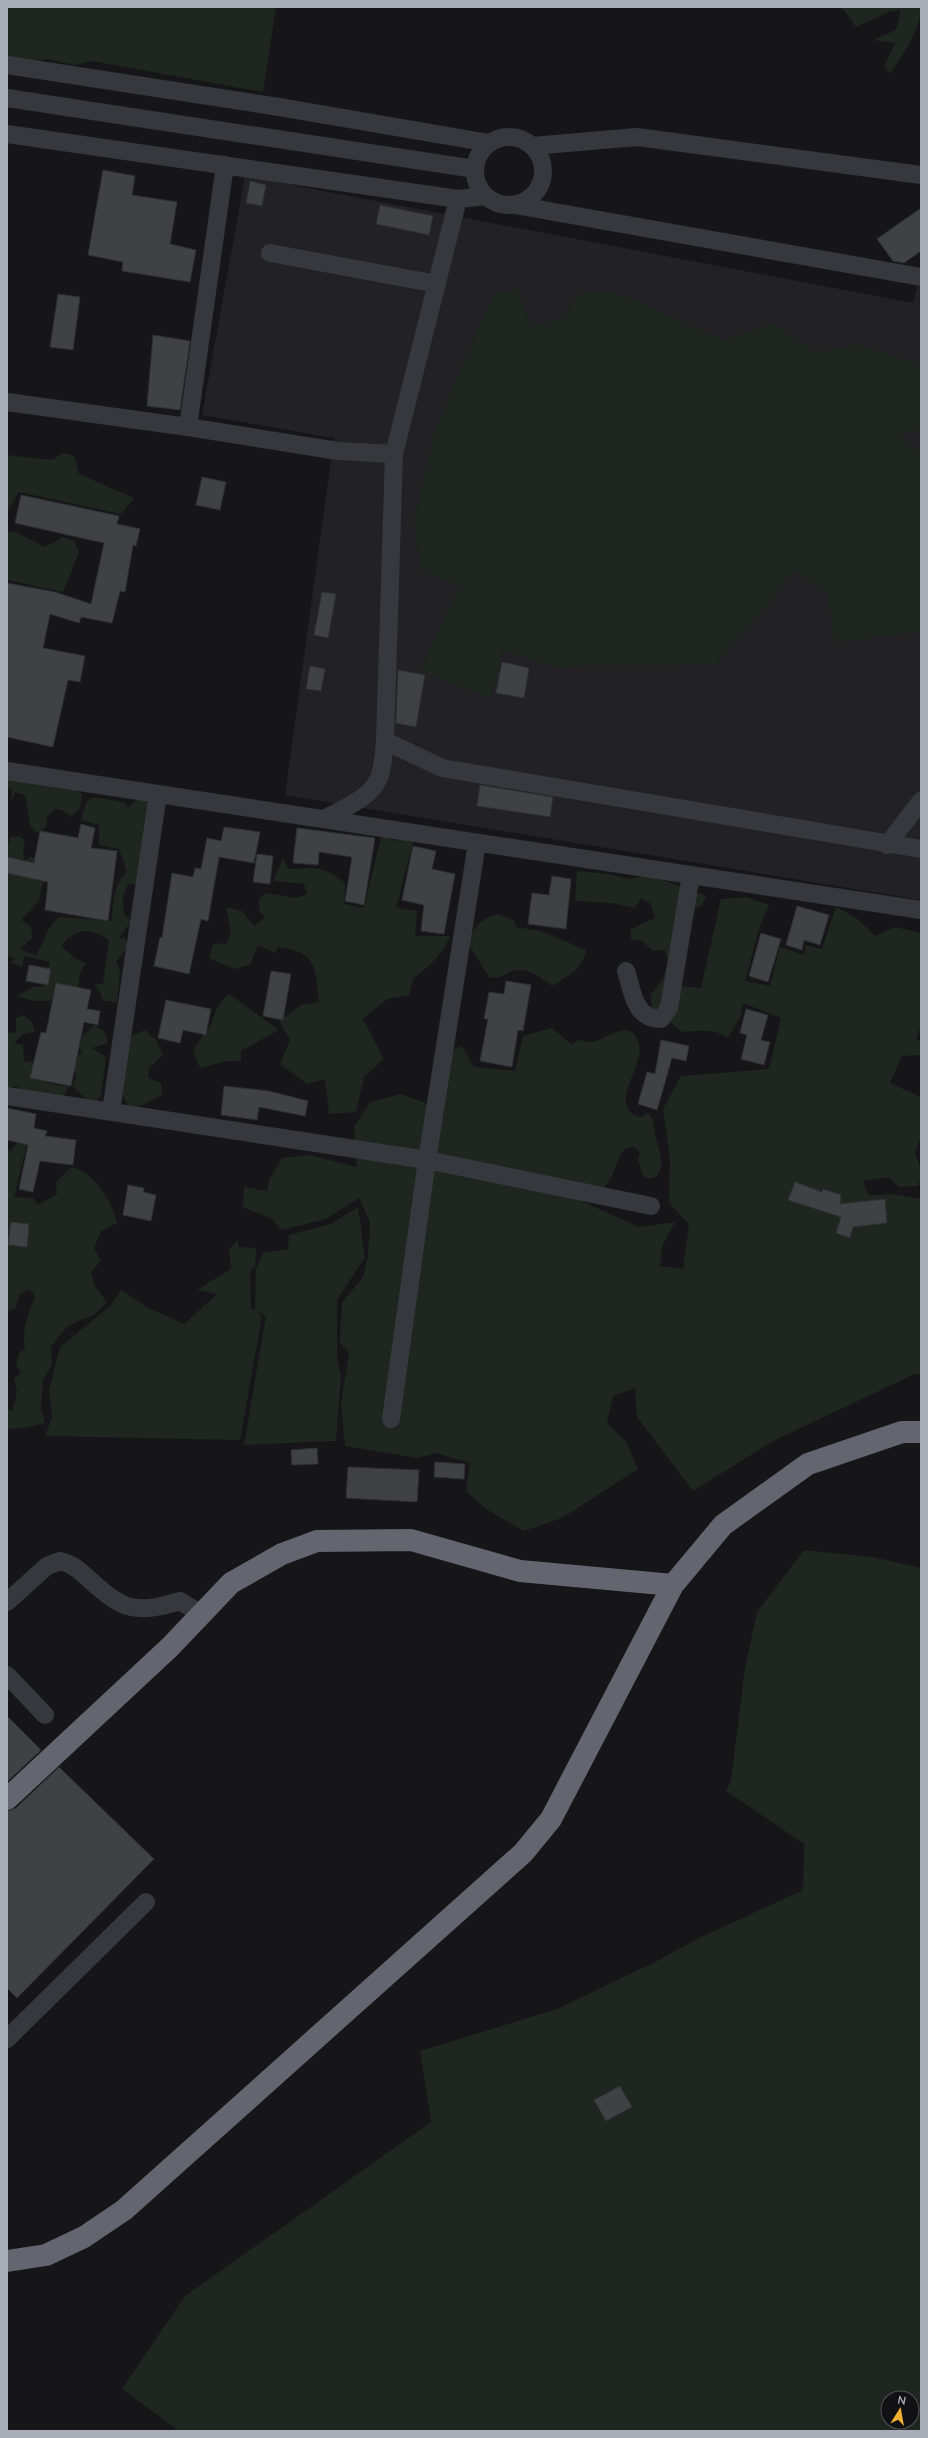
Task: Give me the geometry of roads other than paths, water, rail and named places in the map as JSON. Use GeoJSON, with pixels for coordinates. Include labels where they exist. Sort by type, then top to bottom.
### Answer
{"type":"FeatureCollection","features":[{"type":"Feature","properties":{"kind":"highway"},"geometry":{"type":"LineString","coordinates":[[7,2261],[46,2255],[84,2237],[124,2210],[523,1853],[551,1819],[673,1585],[723,1525],[808,1464],[902,1432],[921,1432]]}},
{"type":"Feature","properties":{"kind":"highway"},"geometry":{"type":"LineString","coordinates":[[7,1798],[170,1647],[231,1583],[282,1554],[317,1541],[411,1540],[520,1571],[673,1585]]}},
{"type":"Feature","properties":{"kind":"street"},"geometry":{"type":"LineString","coordinates":[[7,65],[279,107],[490,143]]}},
{"type":"Feature","properties":{"kind":"street"},"geometry":{"type":"LineString","coordinates":[[7,98],[475,169]]}},
{"type":"Feature","properties":{"kind":"street"},"geometry":{"type":"LineString","coordinates":[[7,134],[458,199],[486,196]]}},
{"type":"Feature","properties":{"kind":"street"},"geometry":{"type":"LineString","coordinates":[[515,205],[529,199],[540,188],[544,173],[541,158],[532,146],[519,138],[504,137],[490,143],[479,154],[475,169],[478,184],[486,196],[500,204],[515,205],[921,277]]}},
{"type":"Feature","properties":{"kind":"street"},"geometry":{"type":"LineString","coordinates":[[532,146],[637,137],[921,175]]}},
{"type":"Feature","properties":{"kind":"street"},"geometry":{"type":"LineString","coordinates":[[188,427],[225,165]]}},
{"type":"Feature","properties":{"kind":"street"},"geometry":{"type":"LineString","coordinates":[[324,819],[360,799],[374,787],[380,776],[386,741],[394,454],[458,199]]}},
{"type":"Feature","properties":{"kind":"street"},"geometry":{"type":"LineString","coordinates":[[270,254],[437,284]]}},
{"type":"Feature","properties":{"kind":"street"},"geometry":{"type":"LineString","coordinates":[[7,402],[188,427],[338,451],[394,454]]}},
{"type":"Feature","properties":{"kind":"street"},"geometry":{"type":"LineString","coordinates":[[386,741],[442,768],[887,845],[921,849]]}},
{"type":"Feature","properties":{"kind":"street"},"geometry":{"type":"LineString","coordinates":[[7,771],[921,910]]}},
{"type":"Feature","properties":{"kind":"street"},"geometry":{"type":"LineString","coordinates":[[111,1111],[158,794]]}},
{"type":"Feature","properties":{"kind":"street"},"geometry":{"type":"LineString","coordinates":[[887,845],[921,801]]}},
{"type":"Feature","properties":{"kind":"street"},"geometry":{"type":"LineString","coordinates":[[391,1419],[427,1160],[477,843]]}},
{"type":"Feature","properties":{"kind":"street"},"geometry":{"type":"LineString","coordinates":[[626,971],[640,1012],[649,1020],[661,1020],[669,1008],[691,875]]}},
{"type":"Feature","properties":{"kind":"street"},"geometry":{"type":"LineString","coordinates":[[7,1096],[427,1160],[651,1206]]}},
{"type":"Feature","properties":{"kind":"street"},"geometry":{"type":"LineString","coordinates":[[7,1602],[48,1566],[60,1560],[72,1564],[109,1597],[129,1608],[147,1609],[180,1601],[201,1614]]}},
{"type":"Feature","properties":{"kind":"street"},"geometry":{"type":"LineString","coordinates":[[7,1675],[45,1715]]}},
{"type":"Feature","properties":{"kind":"street"},"geometry":{"type":"LineString","coordinates":[[7,2039],[146,1902]]}}]}
